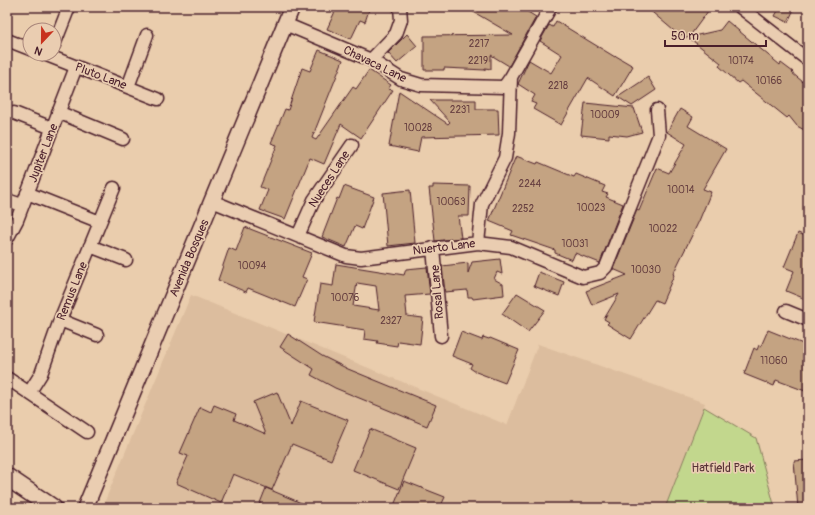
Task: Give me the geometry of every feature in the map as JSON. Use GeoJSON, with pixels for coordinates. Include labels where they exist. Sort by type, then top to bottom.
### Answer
{"type":"FeatureCollection","features":[{"type":"Feature","properties":{"kind":"main road"},"geometry":{"type":"LineString","coordinates":[[7,477],[53,508]]}},
{"type":"Feature","properties":{"kind":"street"},"geometry":{"type":"LineString","coordinates":[[62,24],[69,7]]}},
{"type":"Feature","properties":{"kind":"street","name":"Avenida Bosques"},"geometry":{"type":"LineString","coordinates":[[85,508],[292,7]]}},
{"type":"Feature","properties":{"kind":"street"},"geometry":{"type":"LineString","coordinates":[[371,60],[396,34],[402,20],[400,7]]}},
{"type":"Feature","properties":{"kind":"street"},"geometry":{"type":"LineString","coordinates":[[740,7],[808,60]]}},
{"type":"Feature","properties":{"kind":"street"},"geometry":{"type":"LineString","coordinates":[[478,243],[482,204],[505,158],[509,133],[511,77],[550,8]]}},
{"type":"Feature","properties":{"kind":"street","name":"Chavaca Lane"},"geometry":{"type":"LineString","coordinates":[[285,24],[371,60],[401,79],[421,85],[504,87],[511,77]]}},
{"type":"Feature","properties":{"kind":"street"},"geometry":{"type":"LineString","coordinates":[[128,87],[146,35]]}},
{"type":"Feature","properties":{"kind":"street"},"geometry":{"type":"LineString","coordinates":[[7,40],[22,46]]}},
{"type":"Feature","properties":{"kind":"street","name":"Pluto Lane"},"geometry":{"type":"LineString","coordinates":[[62,59],[76,67],[158,99]]}},
{"type":"Feature","properties":{"kind":"street","name":"Jupiter Lane"},"geometry":{"type":"LineString","coordinates":[[7,238],[27,193],[76,67]]}},
{"type":"Feature","properties":{"kind":"street","name":"Nuerto Lane"},"geometry":{"type":"LineString","coordinates":[[212,201],[346,256],[361,258],[478,243],[511,247],[583,278],[600,273],[606,267],[659,135],[657,110]]}},
{"type":"Feature","properties":{"kind":"street"},"geometry":{"type":"LineString","coordinates":[[58,112],[123,139]]}},
{"type":"Feature","properties":{"kind":"street"},"geometry":{"type":"LineString","coordinates":[[14,113],[52,128]]}},
{"type":"Feature","properties":{"kind":"street","name":"Nueces Lane"},"geometry":{"type":"LineString","coordinates":[[298,236],[314,200],[352,145]]}},
{"type":"Feature","properties":{"kind":"street","name":"Remus Lane"},"geometry":{"type":"LineString","coordinates":[[29,392],[41,374],[60,320],[114,188]]}},
{"type":"Feature","properties":{"kind":"street"},"geometry":{"type":"LineString","coordinates":[[27,193],[100,222]]}},
{"type":"Feature","properties":{"kind":"street"},"geometry":{"type":"LineString","coordinates":[[7,200],[22,205]]}},
{"type":"Feature","properties":{"kind":"street"},"geometry":{"type":"LineString","coordinates":[[90,246],[126,260]]}},
{"type":"Feature","properties":{"kind":"street","name":"Rosal Lane"},"geometry":{"type":"LineString","coordinates":[[433,248],[441,336]]}},
{"type":"Feature","properties":{"kind":"street"},"geometry":{"type":"LineString","coordinates":[[786,311],[808,320]]}},
{"type":"Feature","properties":{"kind":"street"},"geometry":{"type":"LineString","coordinates":[[60,320],[97,335]]}},
{"type":"Feature","properties":{"kind":"street"},"geometry":{"type":"LineString","coordinates":[[7,378],[87,432]]}},
{"type":"Feature","properties":{"kind":"shaded area"},"geometry":{"type":"Polygon","coordinates":[[[191,295],[507,425],[538,344],[705,403],[665,508],[102,508],[191,295]]]}},
{"type":"Feature","properties":{"kind":"green space","name":"Hatfield Park"},"geometry":{"type":"Polygon","coordinates":[[[704,407],[756,438],[775,508],[665,508],[704,407]]]}},
{"type":"Feature","properties":{"kind":"building"},"geometry":{"type":"Polygon","coordinates":[[[337,7],[370,7],[365,22],[360,20],[351,39],[327,29],[337,7]]]}},
{"type":"Feature","properties":{"kind":"building"},"geometry":{"type":"Polygon","coordinates":[[[465,7],[520,7],[536,17],[509,66],[491,55],[491,69],[444,68],[444,70],[424,70],[424,36],[513,35],[465,7]]]}},
{"type":"Feature","properties":{"kind":"building"},"geometry":{"type":"Polygon","coordinates":[[[646,7],[711,7],[689,37],[720,30],[727,21],[780,65],[781,63],[793,72],[792,73],[808,86],[808,132],[797,126],[789,116],[787,118],[741,81],[738,83],[719,66],[721,63],[688,37],[687,38],[682,34],[680,36],[646,7]]]}},
{"type":"Feature","properties":{"kind":"building"},"geometry":{"type":"Polygon","coordinates":[[[780,7],[795,7],[788,22],[775,16],[780,7]]]}},
{"type":"Feature","properties":{"kind":"building"},"geometry":{"type":"Polygon","coordinates":[[[556,21],[615,57],[616,56],[633,66],[615,96],[588,78],[561,125],[533,109],[536,104],[531,102],[535,95],[518,84],[529,60],[551,73],[562,55],[540,41],[549,25],[553,27],[556,21]]]}},
{"type":"Feature","properties":{"kind":"building"},"geometry":{"type":"Polygon","coordinates":[[[407,34],[417,46],[397,63],[388,53],[407,34]]]}},
{"type":"Feature","properties":{"kind":"building"},"geometry":{"type":"Polygon","coordinates":[[[319,50],[343,60],[312,138],[316,140],[353,87],[356,89],[369,70],[391,85],[388,89],[393,90],[361,138],[341,124],[324,164],[310,158],[285,219],[260,210],[268,190],[260,187],[277,145],[271,143],[285,109],[288,110],[302,68],[310,71],[319,50]]]}},
{"type":"Feature","properties":{"kind":"building"},"geometry":{"type":"Polygon","coordinates":[[[648,77],[656,90],[632,106],[618,97],[648,77]]]}},
{"type":"Feature","properties":{"kind":"building"},"geometry":{"type":"Polygon","coordinates":[[[399,91],[448,124],[450,122],[430,100],[476,100],[476,109],[498,109],[499,135],[421,137],[418,152],[389,146],[399,91]]]}},
{"type":"Feature","properties":{"kind":"building"},"geometry":{"type":"Polygon","coordinates":[[[585,103],[634,108],[642,132],[627,136],[609,134],[609,138],[581,135],[585,103]]]}},
{"type":"Feature","properties":{"kind":"building"},"geometry":{"type":"Polygon","coordinates":[[[680,109],[693,117],[688,126],[726,149],[703,189],[711,192],[699,221],[673,274],[674,275],[662,303],[655,300],[631,339],[607,324],[609,322],[604,319],[619,294],[592,305],[586,291],[627,275],[613,269],[637,210],[639,211],[657,168],[669,173],[686,144],[667,132],[680,109]]]}},
{"type":"Feature","properties":{"kind":"building"},"geometry":{"type":"Polygon","coordinates":[[[516,156],[537,164],[538,162],[574,177],[576,174],[605,186],[602,192],[608,194],[606,197],[623,204],[600,263],[575,253],[572,260],[555,253],[555,250],[511,235],[513,231],[489,221],[516,156]]]}},
{"type":"Feature","properties":{"kind":"building"},"geometry":{"type":"Polygon","coordinates":[[[433,185],[470,186],[469,216],[458,216],[461,238],[435,241],[429,188],[433,188],[433,185]]]}},
{"type":"Feature","properties":{"kind":"building"},"geometry":{"type":"Polygon","coordinates":[[[344,186],[374,197],[362,229],[355,226],[346,247],[322,237],[337,198],[339,199],[344,186]]]}},
{"type":"Feature","properties":{"kind":"building"},"geometry":{"type":"Polygon","coordinates":[[[410,190],[415,243],[388,246],[383,193],[410,190]]]}},
{"type":"Feature","properties":{"kind":"building"},"geometry":{"type":"Polygon","coordinates":[[[245,227],[312,253],[302,277],[307,279],[295,307],[248,288],[246,292],[218,280],[229,248],[236,251],[245,227]]]}},
{"type":"Feature","properties":{"kind":"building"},"geometry":{"type":"Polygon","coordinates":[[[798,233],[808,237],[808,300],[786,291],[794,271],[784,267],[798,233]]]}},
{"type":"Feature","properties":{"kind":"building"},"geometry":{"type":"Polygon","coordinates":[[[500,259],[502,274],[497,272],[494,279],[503,284],[504,295],[473,299],[472,297],[468,297],[467,290],[445,292],[442,266],[468,263],[468,273],[472,262],[500,259]]]}},
{"type":"Feature","properties":{"kind":"building"},"geometry":{"type":"Polygon","coordinates":[[[336,264],[404,275],[406,269],[427,267],[430,294],[405,296],[407,316],[423,318],[420,344],[398,341],[397,346],[377,343],[378,341],[364,339],[365,330],[314,322],[320,284],[333,286],[336,264]],[[357,283],[353,306],[379,310],[376,286],[357,283]]]}},
{"type":"Feature","properties":{"kind":"building"},"geometry":{"type":"Polygon","coordinates":[[[539,272],[564,282],[559,296],[534,286],[539,272]]]}},
{"type":"Feature","properties":{"kind":"building"},"geometry":{"type":"Polygon","coordinates":[[[517,293],[545,310],[528,332],[502,314],[517,293]]]}},
{"type":"Feature","properties":{"kind":"building"},"geometry":{"type":"Polygon","coordinates":[[[768,330],[808,346],[808,392],[776,380],[774,386],[744,374],[754,348],[757,350],[759,345],[761,346],[768,330]]]}},
{"type":"Feature","properties":{"kind":"building"},"geometry":{"type":"Polygon","coordinates":[[[461,332],[482,340],[483,337],[490,338],[519,350],[505,383],[476,372],[470,368],[472,364],[452,356],[461,332]]]}},
{"type":"Feature","properties":{"kind":"building"},"geometry":{"type":"Polygon","coordinates":[[[288,334],[322,356],[348,369],[436,405],[427,426],[335,388],[311,375],[314,369],[280,347],[288,334]]]}},
{"type":"Feature","properties":{"kind":"building"},"geometry":{"type":"Polygon","coordinates":[[[277,392],[291,426],[301,401],[348,420],[331,460],[292,444],[272,490],[233,474],[221,503],[176,483],[188,456],[180,453],[200,407],[211,412],[214,405],[236,414],[234,420],[266,434],[253,402],[277,392]]]}},
{"type":"Feature","properties":{"kind":"building"},"geometry":{"type":"Polygon","coordinates":[[[370,429],[416,448],[399,489],[353,470],[370,429]]]}},
{"type":"Feature","properties":{"kind":"building"},"geometry":{"type":"Polygon","coordinates":[[[808,460],[808,508],[798,508],[794,461],[808,460]]]}},
{"type":"Feature","properties":{"kind":"building"},"geometry":{"type":"Polygon","coordinates":[[[404,481],[445,497],[440,508],[393,508],[404,481]]]}},
{"type":"Feature","properties":{"kind":"building"},"geometry":{"type":"Polygon","coordinates":[[[266,488],[313,508],[258,508],[266,488]]]}}]}
